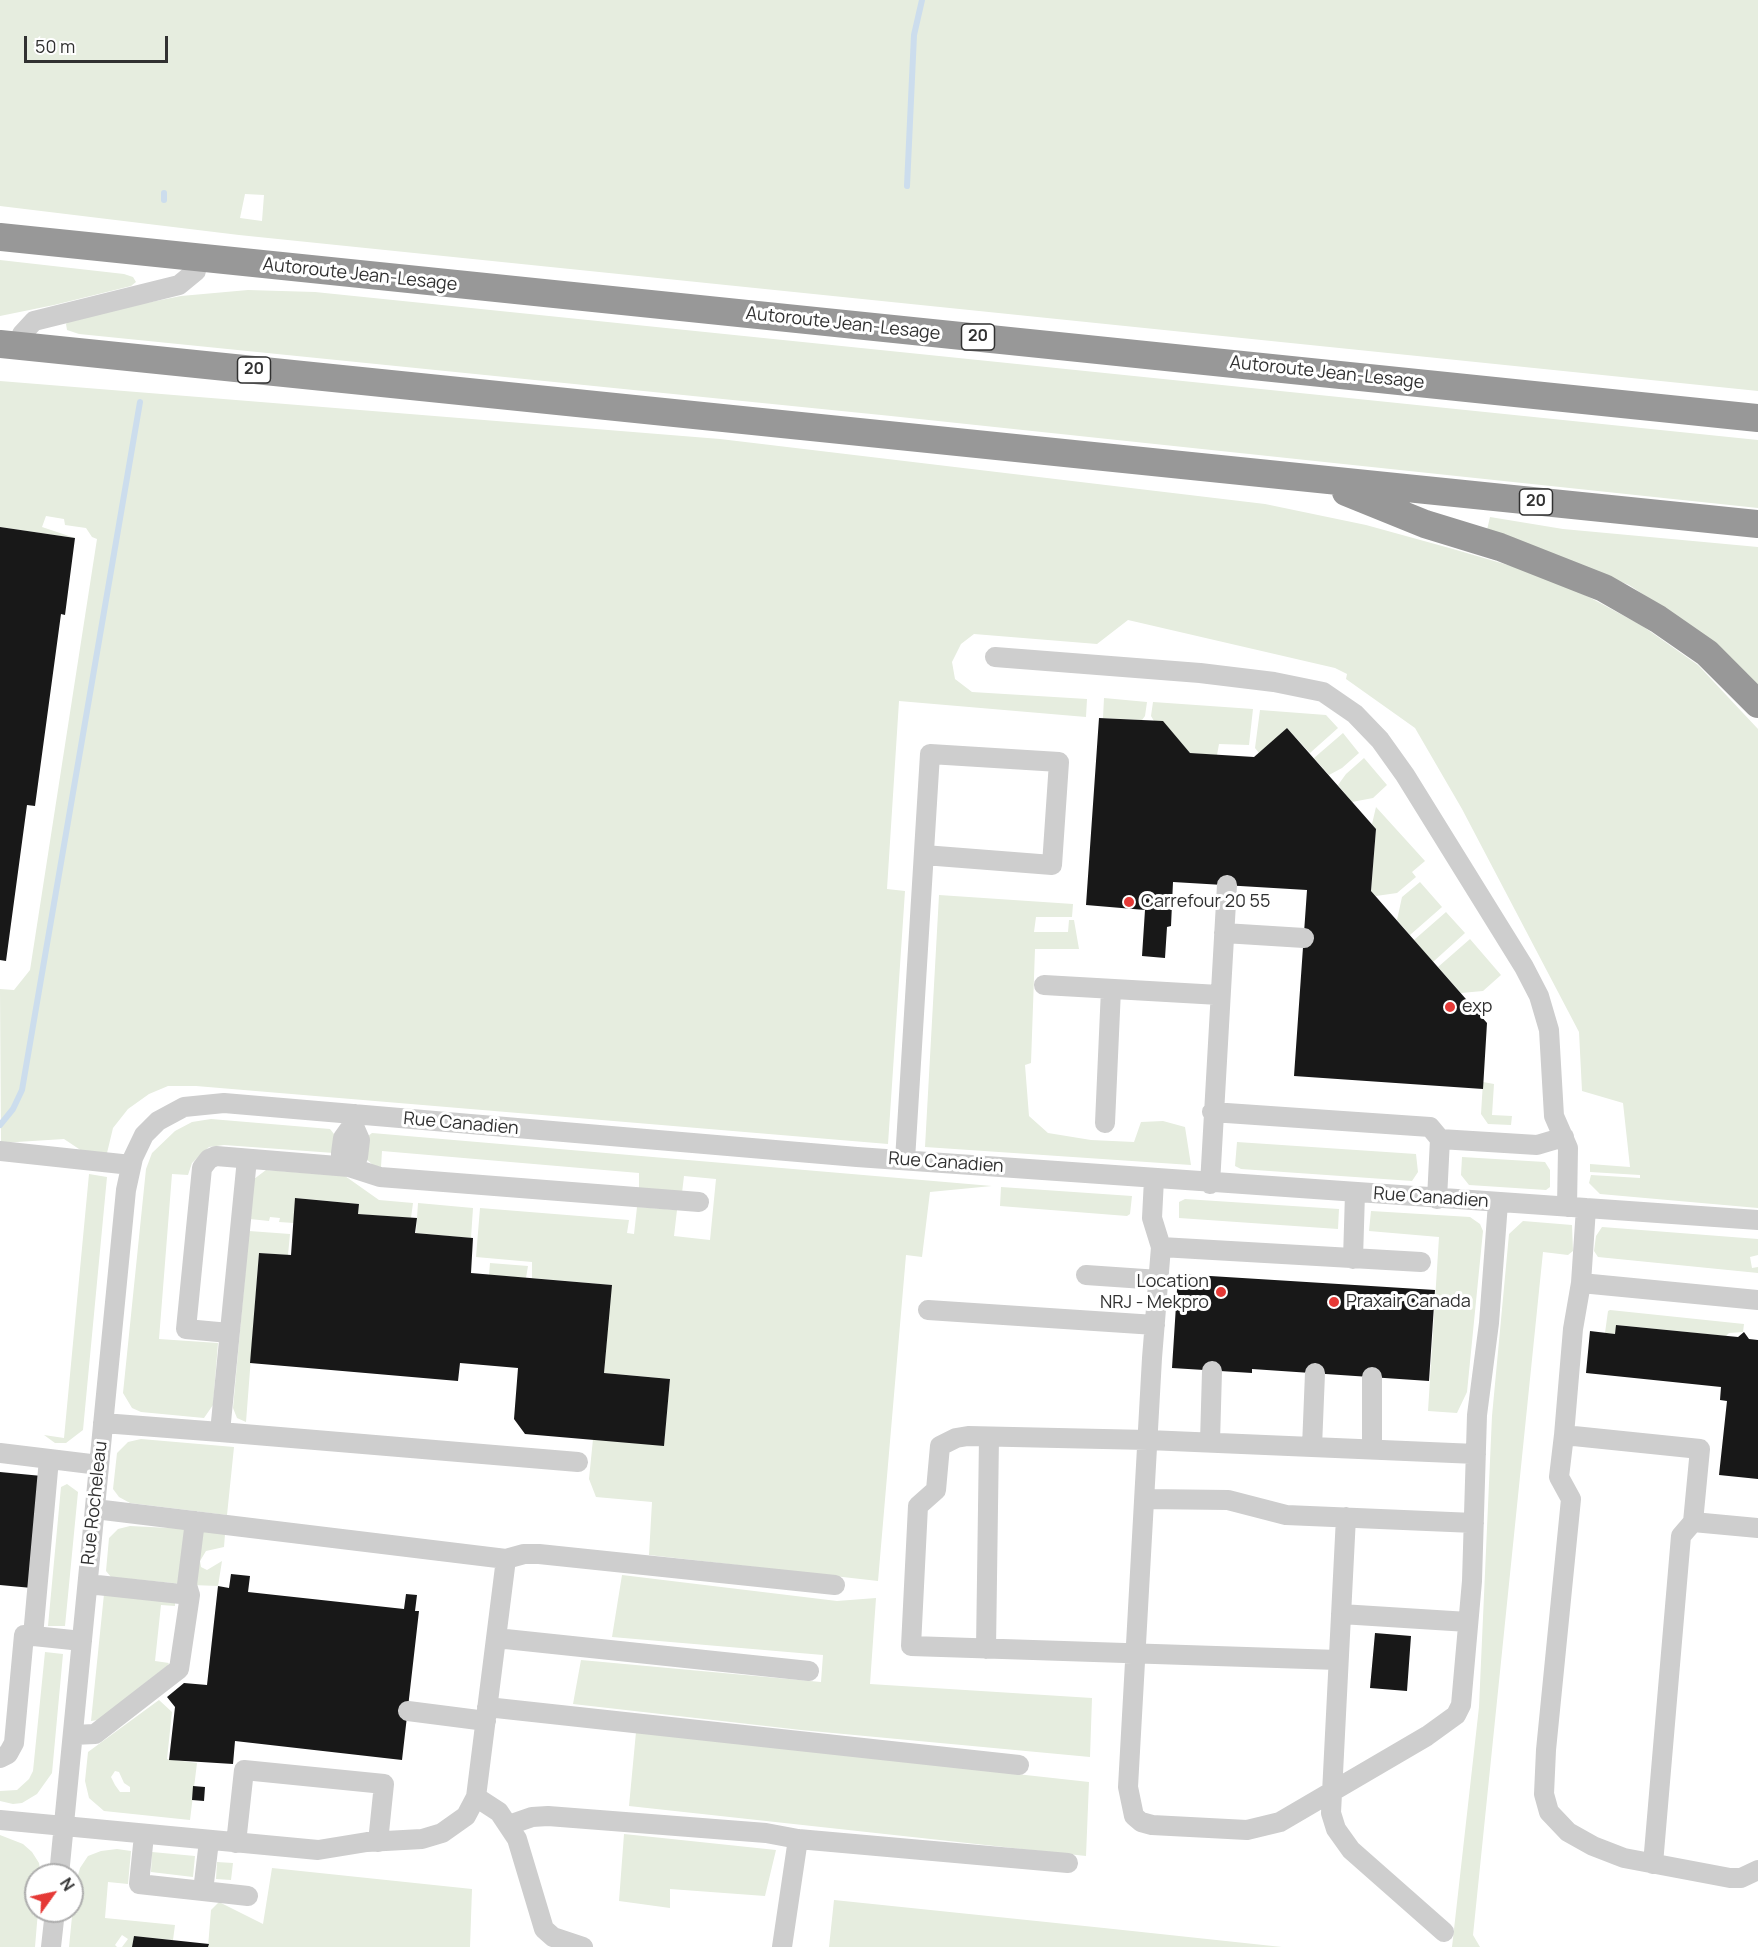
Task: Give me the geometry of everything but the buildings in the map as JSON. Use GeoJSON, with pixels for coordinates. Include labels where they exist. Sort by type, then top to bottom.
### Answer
{"type":"FeatureCollection","features":[{"type":"Feature","properties":{"kind":"highway","name":"Autoroute Jean-Lesage"},"geometry":{"type":"LineString","coordinates":[[0,237],[1758,418]]}},
{"type":"Feature","properties":{"kind":"highway","name":"20"},"geometry":{"type":"LineString","coordinates":[[6,346],[1758,524]]}},
{"type":"Feature","properties":{"kind":"highway"},"geometry":{"type":"LineString","coordinates":[[1313,479],[1425,524],[1500,547],[1604,588],[1658,619],[1707,653],[1758,704]]}},
{"type":"Feature","properties":{"kind":"street"},"geometry":{"type":"LineString","coordinates":[[6,346],[34,321],[179,285],[196,271],[197,258]]}},
{"type":"Feature","properties":{"kind":"street"},"geometry":{"type":"LineString","coordinates":[[995,657],[1200,673],[1274,682],[1323,692],[1344,704],[1380,740],[1400,768],[1524,967],[1539,996],[1549,1030],[1554,1116],[1564,1137],[1570,1163],[1576,1208],[1581,1283],[1573,1329],[1559,1477],[1571,1499],[1546,1750],[1544,1801],[1556,1822],[1568,1832],[1593,1846],[1653,1864],[1730,1878],[1741,1878],[1758,1870]]}},
{"type":"Feature","properties":{"kind":"street"},"geometry":{"type":"LineString","coordinates":[[905,1160],[930,754],[1059,762],[1052,865],[924,855]]}},
{"type":"Feature","properties":{"kind":"street"},"geometry":{"type":"LineString","coordinates":[[1210,1184],[1212,1112],[1227,885]]}},
{"type":"Feature","properties":{"kind":"street"},"geometry":{"type":"LineString","coordinates":[[1224,933],[1304,938]]}},
{"type":"Feature","properties":{"kind":"street"},"geometry":{"type":"LineString","coordinates":[[1044,986],[1220,995]]}},
{"type":"Feature","properties":{"kind":"street"},"geometry":{"type":"LineString","coordinates":[[1105,1123],[1111,989]]}},
{"type":"Feature","properties":{"kind":"street","name":"Rue Canadien"},"geometry":{"type":"LineString","coordinates":[[144,1135],[171,1112],[197,1103],[224,1103],[354,1119],[1210,1184],[1758,1220]]}},
{"type":"Feature","properties":{"kind":"street"},"geometry":{"type":"LineString","coordinates":[[1212,1112],[1430,1127],[1440,1139],[1437,1198]]}},
{"type":"Feature","properties":{"kind":"street"},"geometry":{"type":"LineString","coordinates":[[349,1167],[340,1158],[343,1138],[354,1119]]}},
{"type":"Feature","properties":{"kind":"street","name":"Rue Rocheleau"},"geometry":{"type":"LineString","coordinates":[[60,1863],[126,1190],[131,1165],[144,1135]]}},
{"type":"Feature","properties":{"kind":"street"},"geometry":{"type":"LineString","coordinates":[[1440,1139],[1537,1145],[1564,1137]]}},
{"type":"Feature","properties":{"kind":"street"},"geometry":{"type":"LineString","coordinates":[[0,1151],[131,1165]]}},
{"type":"Feature","properties":{"kind":"street"},"geometry":{"type":"LineString","coordinates":[[229,1333],[186,1329],[202,1168],[206,1162],[216,1156],[349,1167],[380,1177],[699,1202]]}},
{"type":"Feature","properties":{"kind":"street"},"geometry":{"type":"LineString","coordinates":[[220,1432],[247,1159]]}},
{"type":"Feature","properties":{"kind":"street"},"geometry":{"type":"LineString","coordinates":[[1154,1179],[1152,1218],[1161,1247],[1128,1787],[1134,1816],[1141,1822],[1152,1825],[1247,1830],[1294,1817],[1441,1728],[1456,1714],[1461,1705],[1468,1622],[1477,1415],[1490,1323],[1498,1203]]}},
{"type":"Feature","properties":{"kind":"street"},"geometry":{"type":"LineString","coordinates":[[1353,1259],[1355,1193]]}},
{"type":"Feature","properties":{"kind":"street"},"geometry":{"type":"LineString","coordinates":[[1161,1247],[1421,1262]]}},
{"type":"Feature","properties":{"kind":"street"},"geometry":{"type":"LineString","coordinates":[[1086,1275],[1159,1280]]}},
{"type":"Feature","properties":{"kind":"street"},"geometry":{"type":"LineString","coordinates":[[1581,1283],[1758,1300]]}},
{"type":"Feature","properties":{"kind":"street"},"geometry":{"type":"LineString","coordinates":[[928,1310],[1155,1325]]}},
{"type":"Feature","properties":{"kind":"street"},"geometry":{"type":"LineString","coordinates":[[1210,1442],[1212,1371]]}},
{"type":"Feature","properties":{"kind":"street"},"geometry":{"type":"LineString","coordinates":[[1312,1447],[1315,1373]]}},
{"type":"Feature","properties":{"kind":"street"},"geometry":{"type":"LineString","coordinates":[[1372,1377],[1372,1449]]}},
{"type":"Feature","properties":{"kind":"street"},"geometry":{"type":"LineString","coordinates":[[103,1423],[578,1462]]}},
{"type":"Feature","properties":{"kind":"street"},"geometry":{"type":"LineString","coordinates":[[1563,1435],[1700,1449],[1693,1522],[1681,1536],[1653,1864]]}},
{"type":"Feature","properties":{"kind":"street"},"geometry":{"type":"LineString","coordinates":[[1338,1660],[910,1646],[918,1506],[936,1490],[940,1446],[956,1438],[989,1437],[1210,1442],[1476,1454]]}},
{"type":"Feature","properties":{"kind":"street"},"geometry":{"type":"LineString","coordinates":[[986,1649],[989,1437]]}},
{"type":"Feature","properties":{"kind":"street"},"geometry":{"type":"LineString","coordinates":[[0,1453],[99,1465]]}},
{"type":"Feature","properties":{"kind":"street"},"geometry":{"type":"LineString","coordinates":[[33,1636],[49,1459]]}},
{"type":"Feature","properties":{"kind":"street"},"geometry":{"type":"LineString","coordinates":[[1144,1499],[1228,1500],[1286,1515],[1474,1523]]}},
{"type":"Feature","properties":{"kind":"street"},"geometry":{"type":"LineString","coordinates":[[95,1509],[506,1559],[538,1554],[835,1585]]}},
{"type":"Feature","properties":{"kind":"street"},"geometry":{"type":"LineString","coordinates":[[1346,1517],[1330,1794],[1332,1820],[1351,1850],[1444,1932]]}},
{"type":"Feature","properties":{"kind":"street"},"geometry":{"type":"LineString","coordinates":[[73,1735],[95,1734],[179,1670],[190,1595],[187,1584],[195,1521]]}},
{"type":"Feature","properties":{"kind":"street"},"geometry":{"type":"LineString","coordinates":[[1693,1522],[1758,1528]]}},
{"type":"Feature","properties":{"kind":"street"},"geometry":{"type":"LineString","coordinates":[[0,1820],[64,1828],[318,1850],[422,1839],[442,1833],[466,1816],[476,1797],[506,1559]]}},
{"type":"Feature","properties":{"kind":"street"},"geometry":{"type":"LineString","coordinates":[[88,1584],[190,1595]]}},
{"type":"Feature","properties":{"kind":"street"},"geometry":{"type":"LineString","coordinates":[[1341,1614],[1394,1625],[1468,1622]]}},
{"type":"Feature","properties":{"kind":"street"},"geometry":{"type":"LineString","coordinates":[[0,1758],[8,1754],[14,1743],[24,1635],[82,1641]]}},
{"type":"Feature","properties":{"kind":"street"},"geometry":{"type":"LineString","coordinates":[[496,1638],[810,1671]]}},
{"type":"Feature","properties":{"kind":"street"},"geometry":{"type":"LineString","coordinates":[[408,1711],[487,1714],[1019,1765]]}},
{"type":"Feature","properties":{"kind":"street"},"geometry":{"type":"LineString","coordinates":[[236,1843],[244,1770],[384,1785],[378,1842]]}},
{"type":"Feature","properties":{"kind":"street"},"geometry":{"type":"LineString","coordinates":[[476,1797],[488,1802],[509,1825],[524,1858],[544,1929],[553,1937],[583,1947]]}},
{"type":"Feature","properties":{"kind":"street"},"geometry":{"type":"LineString","coordinates":[[509,1825],[522,1819],[548,1816],[766,1833],[798,1839],[1068,1863]]}},
{"type":"Feature","properties":{"kind":"street"},"geometry":{"type":"LineString","coordinates":[[144,1835],[139,1884],[248,1896]]}},
{"type":"Feature","properties":{"kind":"street"},"geometry":{"type":"LineString","coordinates":[[782,1947],[798,1839]]}},
{"type":"Feature","properties":{"kind":"street"},"geometry":{"type":"LineString","coordinates":[[203,1892],[209,1841]]}},
{"type":"Feature","properties":{"kind":"street"},"geometry":{"type":"LineString","coordinates":[[51,1947],[54,1923]]}},
{"type":"Feature","properties":{"kind":"shaded area"},"geometry":{"type":"Polygon","coordinates":[[[0,0],[1758,0],[1758,391],[239,235],[0,206],[0,0]],[[245,194],[240,218],[262,221],[264,195],[245,194]]]}},
{"type":"Feature","properties":{"kind":"shaded area"},"geometry":{"type":"Polygon","coordinates":[[[0,260],[124,274],[133,277],[136,282],[131,286],[0,316],[0,260]]]}},
{"type":"Feature","properties":{"kind":"shaded area"},"geometry":{"type":"Polygon","coordinates":[[[248,290],[315,292],[1758,440],[1758,508],[891,416],[79,334],[67,330],[66,324],[71,318],[181,296],[248,290]]]}},
{"type":"Feature","properties":{"kind":"shaded area"},"geometry":{"type":"Polygon","coordinates":[[[0,381],[720,439],[1265,504],[1366,525],[1453,549],[1525,570],[1587,596],[1641,625],[1698,665],[1758,729],[1758,1208],[1600,1194],[1589,1183],[1591,1175],[1640,1178],[1640,1175],[1590,1172],[1590,1164],[1630,1167],[1623,1103],[1582,1091],[1579,1032],[1462,809],[1415,728],[1346,679],[1347,674],[1335,668],[1128,620],[1097,644],[974,634],[961,644],[952,662],[955,679],[972,692],[1087,699],[1086,717],[899,701],[887,889],[905,891],[888,1144],[196,1086],[168,1086],[149,1094],[128,1109],[113,1128],[107,1153],[85,1153],[64,1139],[1,1143],[0,989],[14,990],[30,970],[97,539],[92,537],[86,528],[65,525],[64,519],[46,516],[42,527],[75,538],[0,527],[0,381]]]}},
{"type":"Feature","properties":{"kind":"shaded area"},"geometry":{"type":"Polygon","coordinates":[[[1490,517],[1563,529],[1758,547],[1758,686],[1665,609],[1629,585],[1487,530],[1490,517]]]}},
{"type":"Feature","properties":{"kind":"shaded area"},"geometry":{"type":"Polygon","coordinates":[[[1104,698],[1147,702],[1145,716],[1142,720],[1103,718],[1104,698]]]}},
{"type":"Feature","properties":{"kind":"shaded area"},"geometry":{"type":"Polygon","coordinates":[[[1153,702],[1253,709],[1249,745],[1219,744],[1217,755],[1190,753],[1154,721],[1151,716],[1153,702]]]}},
{"type":"Feature","properties":{"kind":"shaded area"},"geometry":{"type":"Polygon","coordinates":[[[1260,710],[1326,715],[1338,728],[1310,753],[1287,728],[1259,753],[1255,748],[1260,710]]]}},
{"type":"Feature","properties":{"kind":"shaded area"},"geometry":{"type":"Polygon","coordinates":[[[1343,733],[1359,753],[1342,768],[1329,775],[1314,758],[1343,733]]]}},
{"type":"Feature","properties":{"kind":"shaded area"},"geometry":{"type":"Polygon","coordinates":[[[1364,758],[1387,785],[1373,798],[1352,802],[1338,785],[1346,774],[1364,758]]]}},
{"type":"Feature","properties":{"kind":"shaded area"},"geometry":{"type":"Polygon","coordinates":[[[1376,807],[1425,861],[1412,872],[1416,877],[1397,893],[1376,896],[1371,891],[1376,829],[1372,824],[1376,807]]]}},
{"type":"Feature","properties":{"kind":"shaded area"},"geometry":{"type":"Polygon","coordinates":[[[1420,882],[1442,907],[1410,935],[1397,920],[1402,897],[1420,882]]]}},
{"type":"Feature","properties":{"kind":"shaded area"},"geometry":{"type":"Polygon","coordinates":[[[939,895],[1073,904],[1072,917],[1036,917],[1034,932],[1068,932],[1069,920],[1074,920],[1079,949],[1035,949],[1031,1063],[1025,1065],[1029,1116],[1048,1133],[1091,1140],[1134,1142],[1141,1122],[1163,1121],[1185,1127],[1191,1165],[925,1147],[939,895]]]}},
{"type":"Feature","properties":{"kind":"shaded area"},"geometry":{"type":"Polygon","coordinates":[[[1446,912],[1465,933],[1433,962],[1414,940],[1446,912]]]}},
{"type":"Feature","properties":{"kind":"shaded area"},"geometry":{"type":"Polygon","coordinates":[[[1470,939],[1501,975],[1483,991],[1461,993],[1438,967],[1470,939]]]}},
{"type":"Feature","properties":{"kind":"shaded area"},"geometry":{"type":"Polygon","coordinates":[[[1483,1082],[1494,1084],[1492,1115],[1512,1116],[1511,1125],[1488,1124],[1481,1114],[1483,1082]]]}},
{"type":"Feature","properties":{"kind":"shaded area"},"geometry":{"type":"Polygon","coordinates":[[[211,1119],[330,1129],[336,1142],[334,1153],[224,1145],[209,1147],[192,1163],[188,1175],[172,1174],[159,1339],[218,1343],[213,1405],[204,1418],[141,1412],[132,1408],[123,1393],[146,1169],[152,1153],[175,1131],[192,1122],[211,1119]]]}},
{"type":"Feature","properties":{"kind":"shaded area"},"geometry":{"type":"Polygon","coordinates":[[[372,1133],[992,1186],[930,1192],[922,1257],[906,1255],[878,1581],[649,1555],[652,1502],[596,1497],[589,1479],[593,1439],[664,1445],[670,1379],[604,1373],[611,1285],[532,1278],[532,1262],[476,1257],[480,1208],[629,1220],[627,1233],[634,1234],[637,1207],[677,1210],[674,1236],[710,1240],[716,1179],[684,1176],[682,1193],[639,1190],[639,1173],[382,1151],[381,1167],[374,1166],[364,1157],[368,1136],[372,1133]]]}},
{"type":"Feature","properties":{"kind":"shaded area"},"geometry":{"type":"Polygon","coordinates":[[[1237,1142],[1416,1154],[1418,1172],[1412,1181],[1241,1169],[1235,1166],[1237,1142]]]}},
{"type":"Feature","properties":{"kind":"shaded area"},"geometry":{"type":"Polygon","coordinates":[[[1462,1157],[1545,1162],[1550,1170],[1550,1187],[1546,1190],[1469,1185],[1461,1175],[1462,1157]]]}},
{"type":"Feature","properties":{"kind":"shaded area"},"geometry":{"type":"Polygon","coordinates":[[[266,1170],[345,1176],[379,1200],[413,1203],[411,1218],[358,1214],[359,1204],[296,1198],[294,1223],[279,1222],[280,1218],[270,1217],[269,1221],[250,1219],[254,1179],[266,1170]]]}},
{"type":"Feature","properties":{"kind":"shaded area"},"geometry":{"type":"Polygon","coordinates":[[[89,1174],[107,1177],[83,1430],[66,1443],[55,1443],[44,1435],[64,1438],[89,1174]]]}},
{"type":"Feature","properties":{"kind":"shaded area"},"geometry":{"type":"Polygon","coordinates":[[[1001,1187],[1132,1196],[1130,1214],[1127,1216],[1000,1206],[1001,1187]]]}},
{"type":"Feature","properties":{"kind":"shaded area"},"geometry":{"type":"Polygon","coordinates":[[[1185,1199],[1339,1209],[1338,1229],[1179,1218],[1179,1202],[1185,1199]]]}},
{"type":"Feature","properties":{"kind":"shaded area"},"geometry":{"type":"Polygon","coordinates":[[[418,1203],[473,1208],[471,1238],[416,1233],[418,1203]]]}},
{"type":"Feature","properties":{"kind":"shaded area"},"geometry":{"type":"Polygon","coordinates":[[[1371,1211],[1470,1217],[1480,1224],[1483,1231],[1467,1392],[1457,1413],[1428,1411],[1439,1237],[1369,1231],[1371,1211]]]}},
{"type":"Feature","properties":{"kind":"shaded area"},"geometry":{"type":"Polygon","coordinates":[[[1523,1221],[1572,1225],[1573,1251],[1568,1255],[1543,1252],[1473,1935],[1480,1947],[1452,1947],[1479,1707],[1492,1416],[1509,1234],[1523,1221]]]}},
{"type":"Feature","properties":{"kind":"shaded area"},"geometry":{"type":"Polygon","coordinates":[[[1602,1227],[1758,1239],[1758,1255],[1750,1257],[1752,1268],[1758,1267],[1758,1273],[1598,1257],[1594,1251],[1596,1236],[1602,1227]]]}},
{"type":"Feature","properties":{"kind":"shaded area"},"geometry":{"type":"Polygon","coordinates":[[[249,1231],[290,1234],[288,1255],[259,1253],[246,1422],[237,1418],[233,1408],[249,1231]]]}},
{"type":"Feature","properties":{"kind":"shaded area"},"geometry":{"type":"Polygon","coordinates":[[[490,1263],[528,1266],[526,1278],[489,1275],[490,1263]]]}},
{"type":"Feature","properties":{"kind":"shaded area"},"geometry":{"type":"Polygon","coordinates":[[[1610,1310],[1744,1324],[1743,1332],[1729,1333],[1726,1336],[1617,1325],[1615,1334],[1605,1333],[1610,1310]]]}},
{"type":"Feature","properties":{"kind":"shaded area"},"geometry":{"type":"Polygon","coordinates":[[[141,1439],[234,1447],[227,1515],[130,1503],[119,1497],[113,1489],[117,1453],[128,1442],[141,1439]]]}},
{"type":"Feature","properties":{"kind":"shaded area"},"geometry":{"type":"Polygon","coordinates":[[[67,1484],[78,1492],[65,1626],[48,1626],[61,1487],[67,1484]]]}},
{"type":"Feature","properties":{"kind":"shaded area"},"geometry":{"type":"Polygon","coordinates":[[[130,1526],[189,1529],[183,1584],[111,1577],[106,1571],[109,1538],[118,1529],[130,1526]]]}},
{"type":"Feature","properties":{"kind":"shaded area"},"geometry":{"type":"Polygon","coordinates":[[[200,1531],[225,1534],[224,1547],[206,1551],[200,1561],[201,1567],[207,1570],[222,1561],[218,1586],[192,1585],[200,1531]]]}},
{"type":"Feature","properties":{"kind":"shaded area"},"geometry":{"type":"Polygon","coordinates":[[[622,1575],[837,1601],[876,1598],[870,1684],[1092,1698],[1090,1757],[801,1730],[573,1704],[581,1660],[821,1682],[823,1655],[612,1637],[622,1575]]]}},
{"type":"Feature","properties":{"kind":"shaded area"},"geometry":{"type":"Polygon","coordinates":[[[104,1594],[175,1603],[175,1606],[161,1605],[155,1661],[169,1663],[167,1666],[98,1720],[91,1721],[104,1594]]]}},
{"type":"Feature","properties":{"kind":"shaded area"},"geometry":{"type":"Polygon","coordinates":[[[45,1652],[63,1654],[52,1773],[37,1794],[22,1803],[13,1804],[0,1801],[0,1791],[17,1790],[29,1779],[33,1771],[45,1652]]]}},
{"type":"Feature","properties":{"kind":"shaded area"},"geometry":{"type":"Polygon","coordinates":[[[159,1700],[172,1712],[167,1759],[197,1763],[190,1820],[104,1811],[89,1798],[85,1781],[88,1752],[159,1700]],[[115,1771],[111,1777],[115,1785],[120,1792],[130,1792],[130,1787],[124,1783],[119,1772],[115,1771]]]}},
{"type":"Feature","properties":{"kind":"shaded area"},"geometry":{"type":"Polygon","coordinates":[[[636,1732],[1089,1782],[1086,1856],[629,1806],[636,1732]]]}},
{"type":"Feature","properties":{"kind":"shaded area"},"geometry":{"type":"Polygon","coordinates":[[[624,1834],[776,1850],[765,1896],[670,1889],[670,1908],[619,1901],[624,1834]]]}},
{"type":"Feature","properties":{"kind":"shaded area"},"geometry":{"type":"Polygon","coordinates":[[[0,1835],[23,1844],[39,1863],[24,1863],[24,1923],[37,1923],[35,1947],[0,1947],[0,1835]]]}},
{"type":"Feature","properties":{"kind":"shaded area"},"geometry":{"type":"Polygon","coordinates":[[[117,1849],[131,1851],[128,1884],[108,1882],[105,1918],[175,1925],[173,1940],[134,1936],[132,1947],[122,1947],[128,1939],[122,1935],[115,1945],[117,1947],[69,1947],[71,1923],[84,1923],[83,1863],[88,1856],[101,1851],[117,1849]]]}},
{"type":"Feature","properties":{"kind":"shaded area"},"geometry":{"type":"Polygon","coordinates":[[[152,1852],[195,1856],[193,1877],[151,1872],[152,1852]]]}},
{"type":"Feature","properties":{"kind":"shaded area"},"geometry":{"type":"Polygon","coordinates":[[[217,1862],[233,1863],[231,1880],[216,1879],[217,1862]]]}},
{"type":"Feature","properties":{"kind":"shaded area"},"geometry":{"type":"Polygon","coordinates":[[[272,1868],[472,1889],[470,1947],[208,1947],[211,1910],[219,1902],[263,1924],[272,1868]]]}},
{"type":"Feature","properties":{"kind":"shaded area"},"geometry":{"type":"Polygon","coordinates":[[[834,1900],[1104,1928],[1282,1947],[829,1947],[834,1900]]]}},
{"type":"Feature","properties":{"kind":"waterway"},"geometry":{"type":"LineString","coordinates":[[907,186],[914,35],[922,0]]}},
{"type":"Feature","properties":{"kind":"waterway"},"geometry":{"type":"LineString","coordinates":[[164,193],[164,200]]}},
{"type":"Feature","properties":{"kind":"waterway"},"geometry":{"type":"LineString","coordinates":[[0,1125],[13,1109],[22,1090],[140,402]]}},
{"type":"Feature","properties":{"kind":"place","name":"Carrefour 20 55"},"geometry":{"type":"Point","coordinates":[1129,902]}},
{"type":"Feature","properties":{"kind":"place","name":"exp"},"geometry":{"type":"Point","coordinates":[1450,1007]}},
{"type":"Feature","properties":{"kind":"place","name":"Location NRJ - Mekpro"},"geometry":{"type":"Point","coordinates":[1221,1292]}},
{"type":"Feature","properties":{"kind":"place","name":"Praxair Canada"},"geometry":{"type":"Point","coordinates":[1334,1302]}}]}
